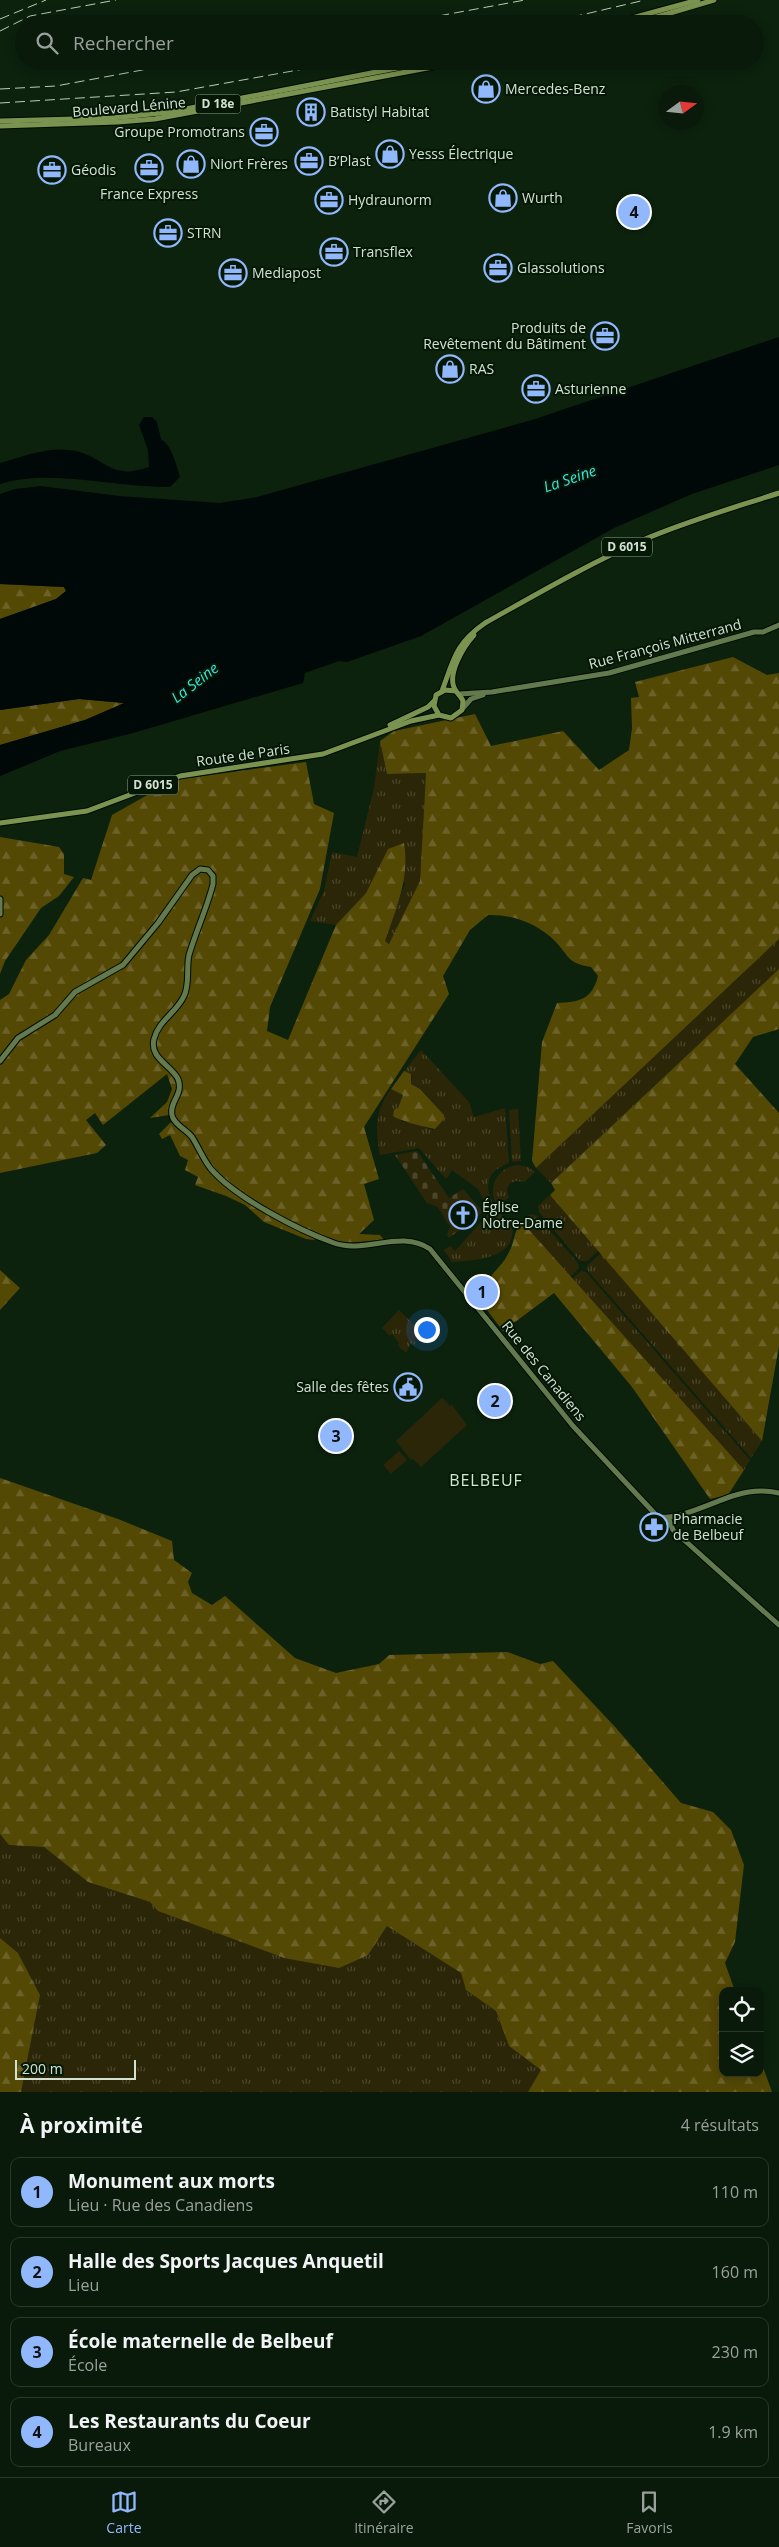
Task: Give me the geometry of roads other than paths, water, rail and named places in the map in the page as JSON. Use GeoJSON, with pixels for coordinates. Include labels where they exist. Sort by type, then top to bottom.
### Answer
{"type":"FeatureCollection","features":[{"type":"Feature","properties":{"kind":"main road"},"geometry":{"type":"LineString","coordinates":[[643,15],[698,0]]}},
{"type":"Feature","properties":{"kind":"main road"},"geometry":{"type":"LineString","coordinates":[[663,15],[714,0]]}},
{"type":"Feature","properties":{"kind":"main road","name":"Boulevard Lénine"},"geometry":{"type":"LineString","coordinates":[[0,121],[112,118],[170,112],[387,70]]}},
{"type":"Feature","properties":{"kind":"main road","name":"Boulevard Lénine"},"geometry":{"type":"LineString","coordinates":[[0,126],[156,119],[417,70]]}},
{"type":"Feature","properties":{"kind":"main road","name":"D 6015"},"geometry":{"type":"LineString","coordinates":[[442,691],[451,661],[459,647],[472,632],[485,624],[589,566],[644,540],[690,522],[779,493]]}},
{"type":"Feature","properties":{"kind":"main road","name":"D 6015"},"geometry":{"type":"LineString","coordinates":[[457,692],[453,678],[461,652],[485,624]]}},
{"type":"Feature","properties":{"kind":"main road","name":"Rue François Mitterrand"},"geometry":{"type":"LineString","coordinates":[[492,692],[609,673],[754,632],[763,632],[779,625]]}},
{"type":"Feature","properties":{"kind":"main road"},"geometry":{"type":"LineString","coordinates":[[442,691],[492,692],[471,699],[457,716],[451,718],[439,715],[435,709],[434,701],[442,691]]}},
{"type":"Feature","properties":{"kind":"main road"},"geometry":{"type":"LineString","coordinates":[[457,692],[463,701],[463,708]]}},
{"type":"Feature","properties":{"kind":"main road","name":"D 6015"},"geometry":{"type":"LineString","coordinates":[[372,735],[428,707],[434,701]]}},
{"type":"Feature","properties":{"kind":"main road","name":"D 6015"},"geometry":{"type":"LineString","coordinates":[[372,735],[410,721],[439,715]]}},
{"type":"Feature","properties":{"kind":"main road","name":"Route de Paris"},"geometry":{"type":"LineString","coordinates":[[0,823],[78,813],[174,778],[321,754],[372,735]]}},
{"type":"Feature","properties":{"kind":"main road","name":"Rue des Canadiens"},"geometry":{"type":"LineString","coordinates":[[0,1062],[18,1038],[55,1015],[75,992],[123,965],[158,923],[192,875],[200,869],[208,870],[213,876],[214,884],[189,955],[186,991],[180,1004],[164,1021],[154,1039],[156,1054],[175,1074],[179,1084],[178,1096],[172,1111],[173,1118],[192,1137],[202,1158],[225,1182],[311,1234],[344,1245],[411,1241],[430,1249],[573,1426],[654,1514],[659,1517],[668,1518]]}},
{"type":"Feature","properties":{"kind":"main road"},"geometry":{"type":"LineString","coordinates":[[0,899],[0,914]]}},
{"type":"Feature","properties":{"kind":"main road"},"geometry":{"type":"LineString","coordinates":[[779,1493],[762,1492],[736,1495],[668,1518],[673,1530],[779,1625]]}},
{"type":"Feature","properties":{"kind":"water","name":"La Seine"},"geometry":{"type":"Polygon","coordinates":[[[779,337],[779,465],[692,494],[614,528],[421,636],[347,662],[339,661],[305,673],[303,683],[133,733],[60,751],[0,776],[0,745],[85,720],[124,703],[79,699],[0,710],[0,619],[56,599],[66,591],[64,587],[0,584],[0,494],[15,489],[41,486],[119,496],[220,503],[257,497],[532,420],[779,337]]]}},
{"type":"Feature","properties":{"kind":"water"},"geometry":{"type":"Polygon","coordinates":[[[144,417],[152,417],[157,422],[161,439],[168,446],[175,461],[180,477],[170,487],[149,487],[62,478],[20,480],[0,484],[0,463],[34,453],[60,449],[81,452],[107,466],[124,471],[135,471],[149,467],[148,450],[139,425],[144,417]]]}},
{"type":"Feature","properties":{"kind":"railway"},"geometry":{"type":"LineString","coordinates":[[0,19],[46,0]]}},
{"type":"Feature","properties":{"kind":"railway"},"geometry":{"type":"LineString","coordinates":[[35,15],[116,0]]}},
{"type":"Feature","properties":{"kind":"railway"},"geometry":{"type":"LineString","coordinates":[[444,15],[525,0]]}},
{"type":"Feature","properties":{"kind":"railway"},"geometry":{"type":"LineString","coordinates":[[581,15],[645,0]]}},
{"type":"Feature","properties":{"kind":"railway"},"geometry":{"type":"LineString","coordinates":[[0,31],[15,24]]}},
{"type":"Feature","properties":{"kind":"railway"},"geometry":{"type":"LineString","coordinates":[[0,89],[56,86],[142,70]]}},
{"type":"Feature","properties":{"kind":"railway"},"geometry":{"type":"LineString","coordinates":[[0,103],[176,92],[298,70]]}},
{"type":"Feature","properties":{"kind":"place","name":"Mercedes-Benz"},"geometry":{"type":"Point","coordinates":[486,89]}},
{"type":"Feature","properties":{"kind":"place","name":"Batistyl Habitat"},"geometry":{"type":"Point","coordinates":[311,112]}},
{"type":"Feature","properties":{"kind":"place","name":"Groupe Promotrans"},"geometry":{"type":"Point","coordinates":[264,132]}},
{"type":"Feature","properties":{"kind":"place","name":"Yesss Électrique"},"geometry":{"type":"Point","coordinates":[390,154]}},
{"type":"Feature","properties":{"kind":"place","name":"B’Plast"},"geometry":{"type":"Point","coordinates":[309,161]}},
{"type":"Feature","properties":{"kind":"place","name":"Niort Frères"},"geometry":{"type":"Point","coordinates":[191,164]}},
{"type":"Feature","properties":{"kind":"place","name":"France Express"},"geometry":{"type":"Point","coordinates":[149,168]}},
{"type":"Feature","properties":{"kind":"place","name":"Géodis"},"geometry":{"type":"Point","coordinates":[52,170]}},
{"type":"Feature","properties":{"kind":"place","name":"Wurth"},"geometry":{"type":"Point","coordinates":[503,198]}},
{"type":"Feature","properties":{"kind":"place","name":"Hydraunorm"},"geometry":{"type":"Point","coordinates":[329,200]}},
{"type":"Feature","properties":{"kind":"place","name":"Les Restaurants du Coeur"},"geometry":{"type":"Point","coordinates":[634,212]}},
{"type":"Feature","properties":{"kind":"place","name":"STRN"},"geometry":{"type":"Point","coordinates":[168,233]}},
{"type":"Feature","properties":{"kind":"place","name":"Transflex"},"geometry":{"type":"Point","coordinates":[334,252]}},
{"type":"Feature","properties":{"kind":"place","name":"Glassolutions"},"geometry":{"type":"Point","coordinates":[498,268]}},
{"type":"Feature","properties":{"kind":"place","name":"Mediapost"},"geometry":{"type":"Point","coordinates":[233,273]}},
{"type":"Feature","properties":{"kind":"place","name":"Produits de Revêtement du Bâtiment"},"geometry":{"type":"Point","coordinates":[605,336]}},
{"type":"Feature","properties":{"kind":"place","name":"RAS"},"geometry":{"type":"Point","coordinates":[450,369]}},
{"type":"Feature","properties":{"kind":"place","name":"Asturienne"},"geometry":{"type":"Point","coordinates":[536,389]}},
{"type":"Feature","properties":{"kind":"place","name":"Église Notre-Dame"},"geometry":{"type":"Point","coordinates":[463,1215]}},
{"type":"Feature","properties":{"kind":"place","name":"Monument aux morts"},"geometry":{"type":"Point","coordinates":[482,1292]}},
{"type":"Feature","properties":{"kind":"place","name":"Salle des fêtes"},"geometry":{"type":"Point","coordinates":[408,1387]}},
{"type":"Feature","properties":{"kind":"place","name":"Halle des Sports Jacques Anquetil"},"geometry":{"type":"Point","coordinates":[495,1401]}},
{"type":"Feature","properties":{"kind":"place","name":"École maternelle de Belbeuf"},"geometry":{"type":"Point","coordinates":[336,1436]}},
{"type":"Feature","properties":{"kind":"place","name":"Pharmacie de Belbeuf"},"geometry":{"type":"Point","coordinates":[654,1527]}},
{"type":"Feature","properties":{"kind":"district","name":"BELBEUF"},"geometry":{"type":"Point","coordinates":[486,1480]}}]}
